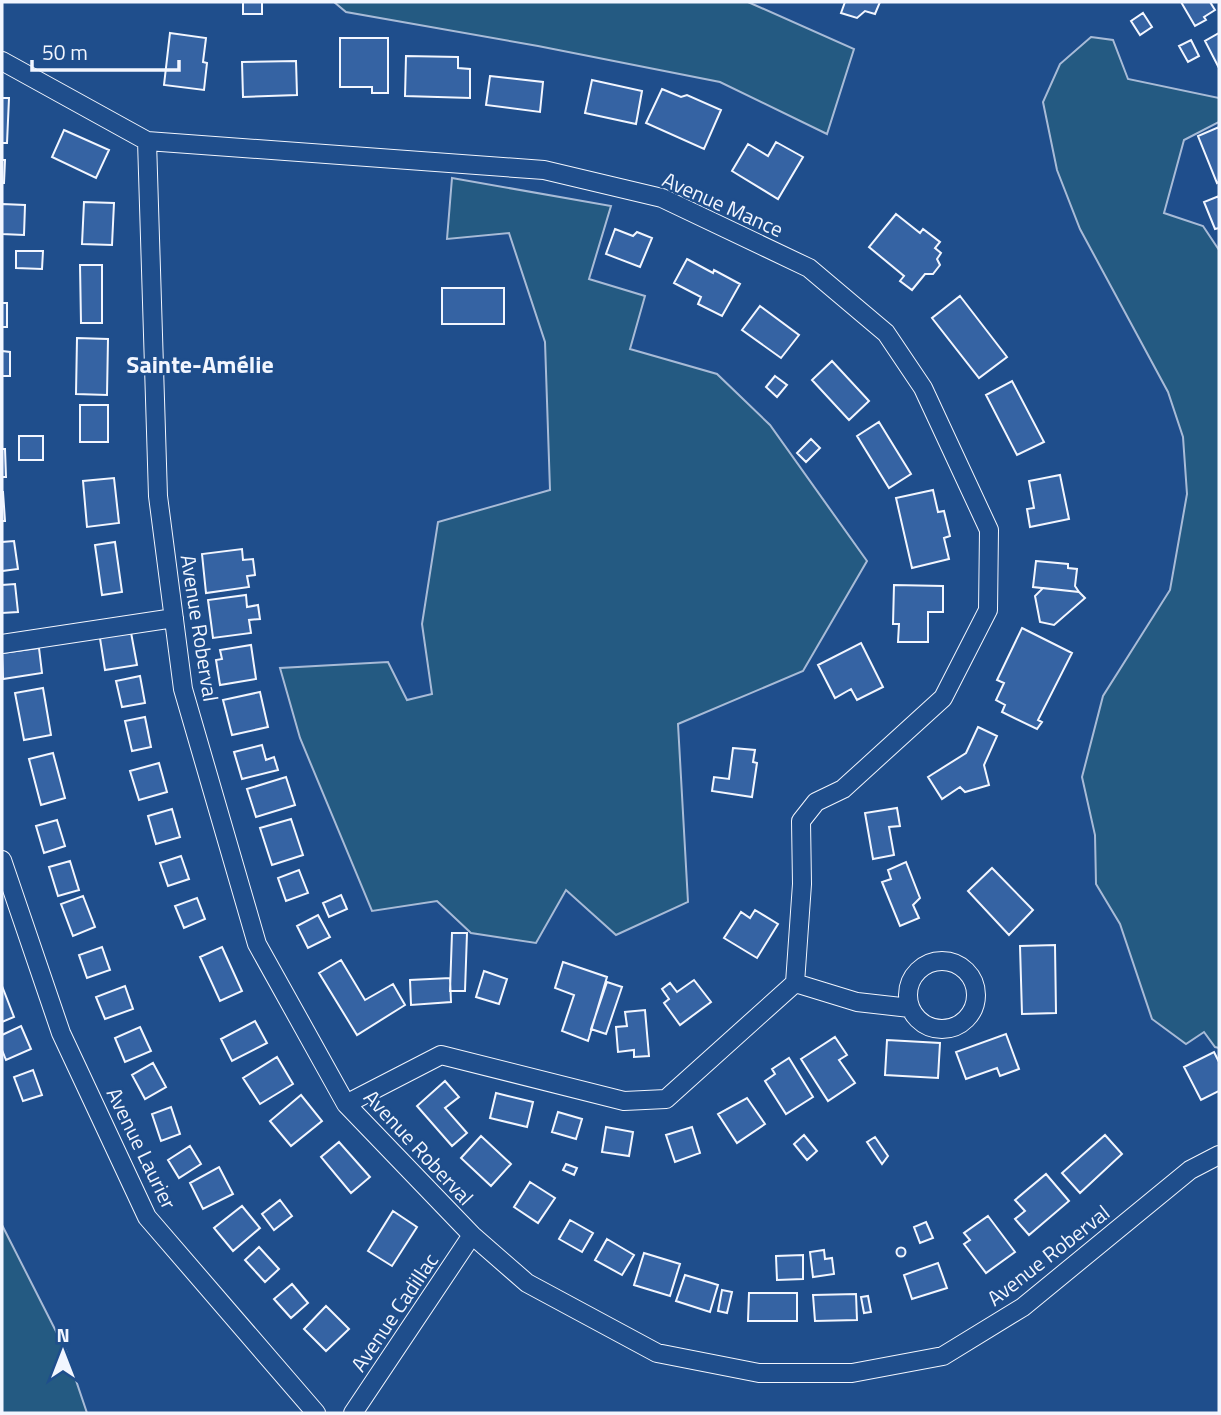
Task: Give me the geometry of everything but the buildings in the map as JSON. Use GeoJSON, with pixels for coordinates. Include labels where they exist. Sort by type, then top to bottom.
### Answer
{"type":"FeatureCollection","features":[{"type":"Feature","properties":{"kind":"street","name":"Avenue Mance"},"geometry":{"type":"LineString","coordinates":[[2,61],[147,141],[544,170],[662,198],[808,268],[886,333],[923,388],[989,530],[988,610],[943,698],[843,789],[816,802],[802,821],[802,884],[795,983]]}},
{"type":"Feature","properties":{"kind":"street","name":"Avenue Roberval"},"geometry":{"type":"LineString","coordinates":[[147,141],[158,496],[183,689],[257,944],[346,1104],[472,1236],[527,1283],[657,1353],[759,1373],[852,1373],[943,1356],[1023,1307],[1190,1170],[1219,1155]]}},
{"type":"Feature","properties":{"kind":"street"},"geometry":{"type":"LineString","coordinates":[[2,645],[174,618]]}},
{"type":"Feature","properties":{"kind":"street","name":"Avenue Laurier"},"geometry":{"type":"LineString","coordinates":[[2,860],[61,1033],[147,1217],[316,1413]]}},
{"type":"Feature","properties":{"kind":"street"},"geometry":{"type":"LineString","coordinates":[[346,1104],[441,1055],[624,1101],[666,1099],[795,983],[857,1002],[910,1008]]}},
{"type":"Feature","properties":{"kind":"street","name":"Avenue Cadillac"},"geometry":{"type":"LineString","coordinates":[[353,1413],[472,1236]]}},
{"type":"Feature","properties":{"kind":"shaded area"},"geometry":{"type":"Polygon","coordinates":[[[334,2],[748,2],[854,49],[827,134],[720,82],[346,12],[334,2]]]}},
{"type":"Feature","properties":{"kind":"shaded area"},"geometry":{"type":"Polygon","coordinates":[[[1091,37],[1113,40],[1128,79],[1219,98],[1219,122],[1184,140],[1164,213],[1203,226],[1219,250],[1219,1048],[1215,1047],[1204,1032],[1186,1044],[1152,1019],[1120,924],[1096,884],[1095,835],[1082,777],[1103,696],[1170,590],[1187,494],[1183,437],[1168,392],[1080,229],[1057,170],[1043,102],[1060,64],[1091,37]]]}},
{"type":"Feature","properties":{"kind":"shaded area"},"geometry":{"type":"Polygon","coordinates":[[[452,178],[611,206],[589,279],[645,296],[630,349],[717,374],[770,425],[867,561],[803,671],[678,724],[688,902],[616,935],[566,890],[536,943],[471,933],[437,901],[372,911],[300,738],[280,668],[388,662],[407,700],[432,694],[422,624],[438,522],[550,490],[545,342],[509,233],[447,239],[452,178]]]}},
{"type":"Feature","properties":{"kind":"shaded area"},"geometry":{"type":"Polygon","coordinates":[[[2,1225],[66,1351],[87,1413],[2,1413],[2,1225]]]}},
{"type":"Feature","properties":{"kind":"district","name":"Sainte-Amélie"},"geometry":{"type":"Point","coordinates":[200,364]}}]}
